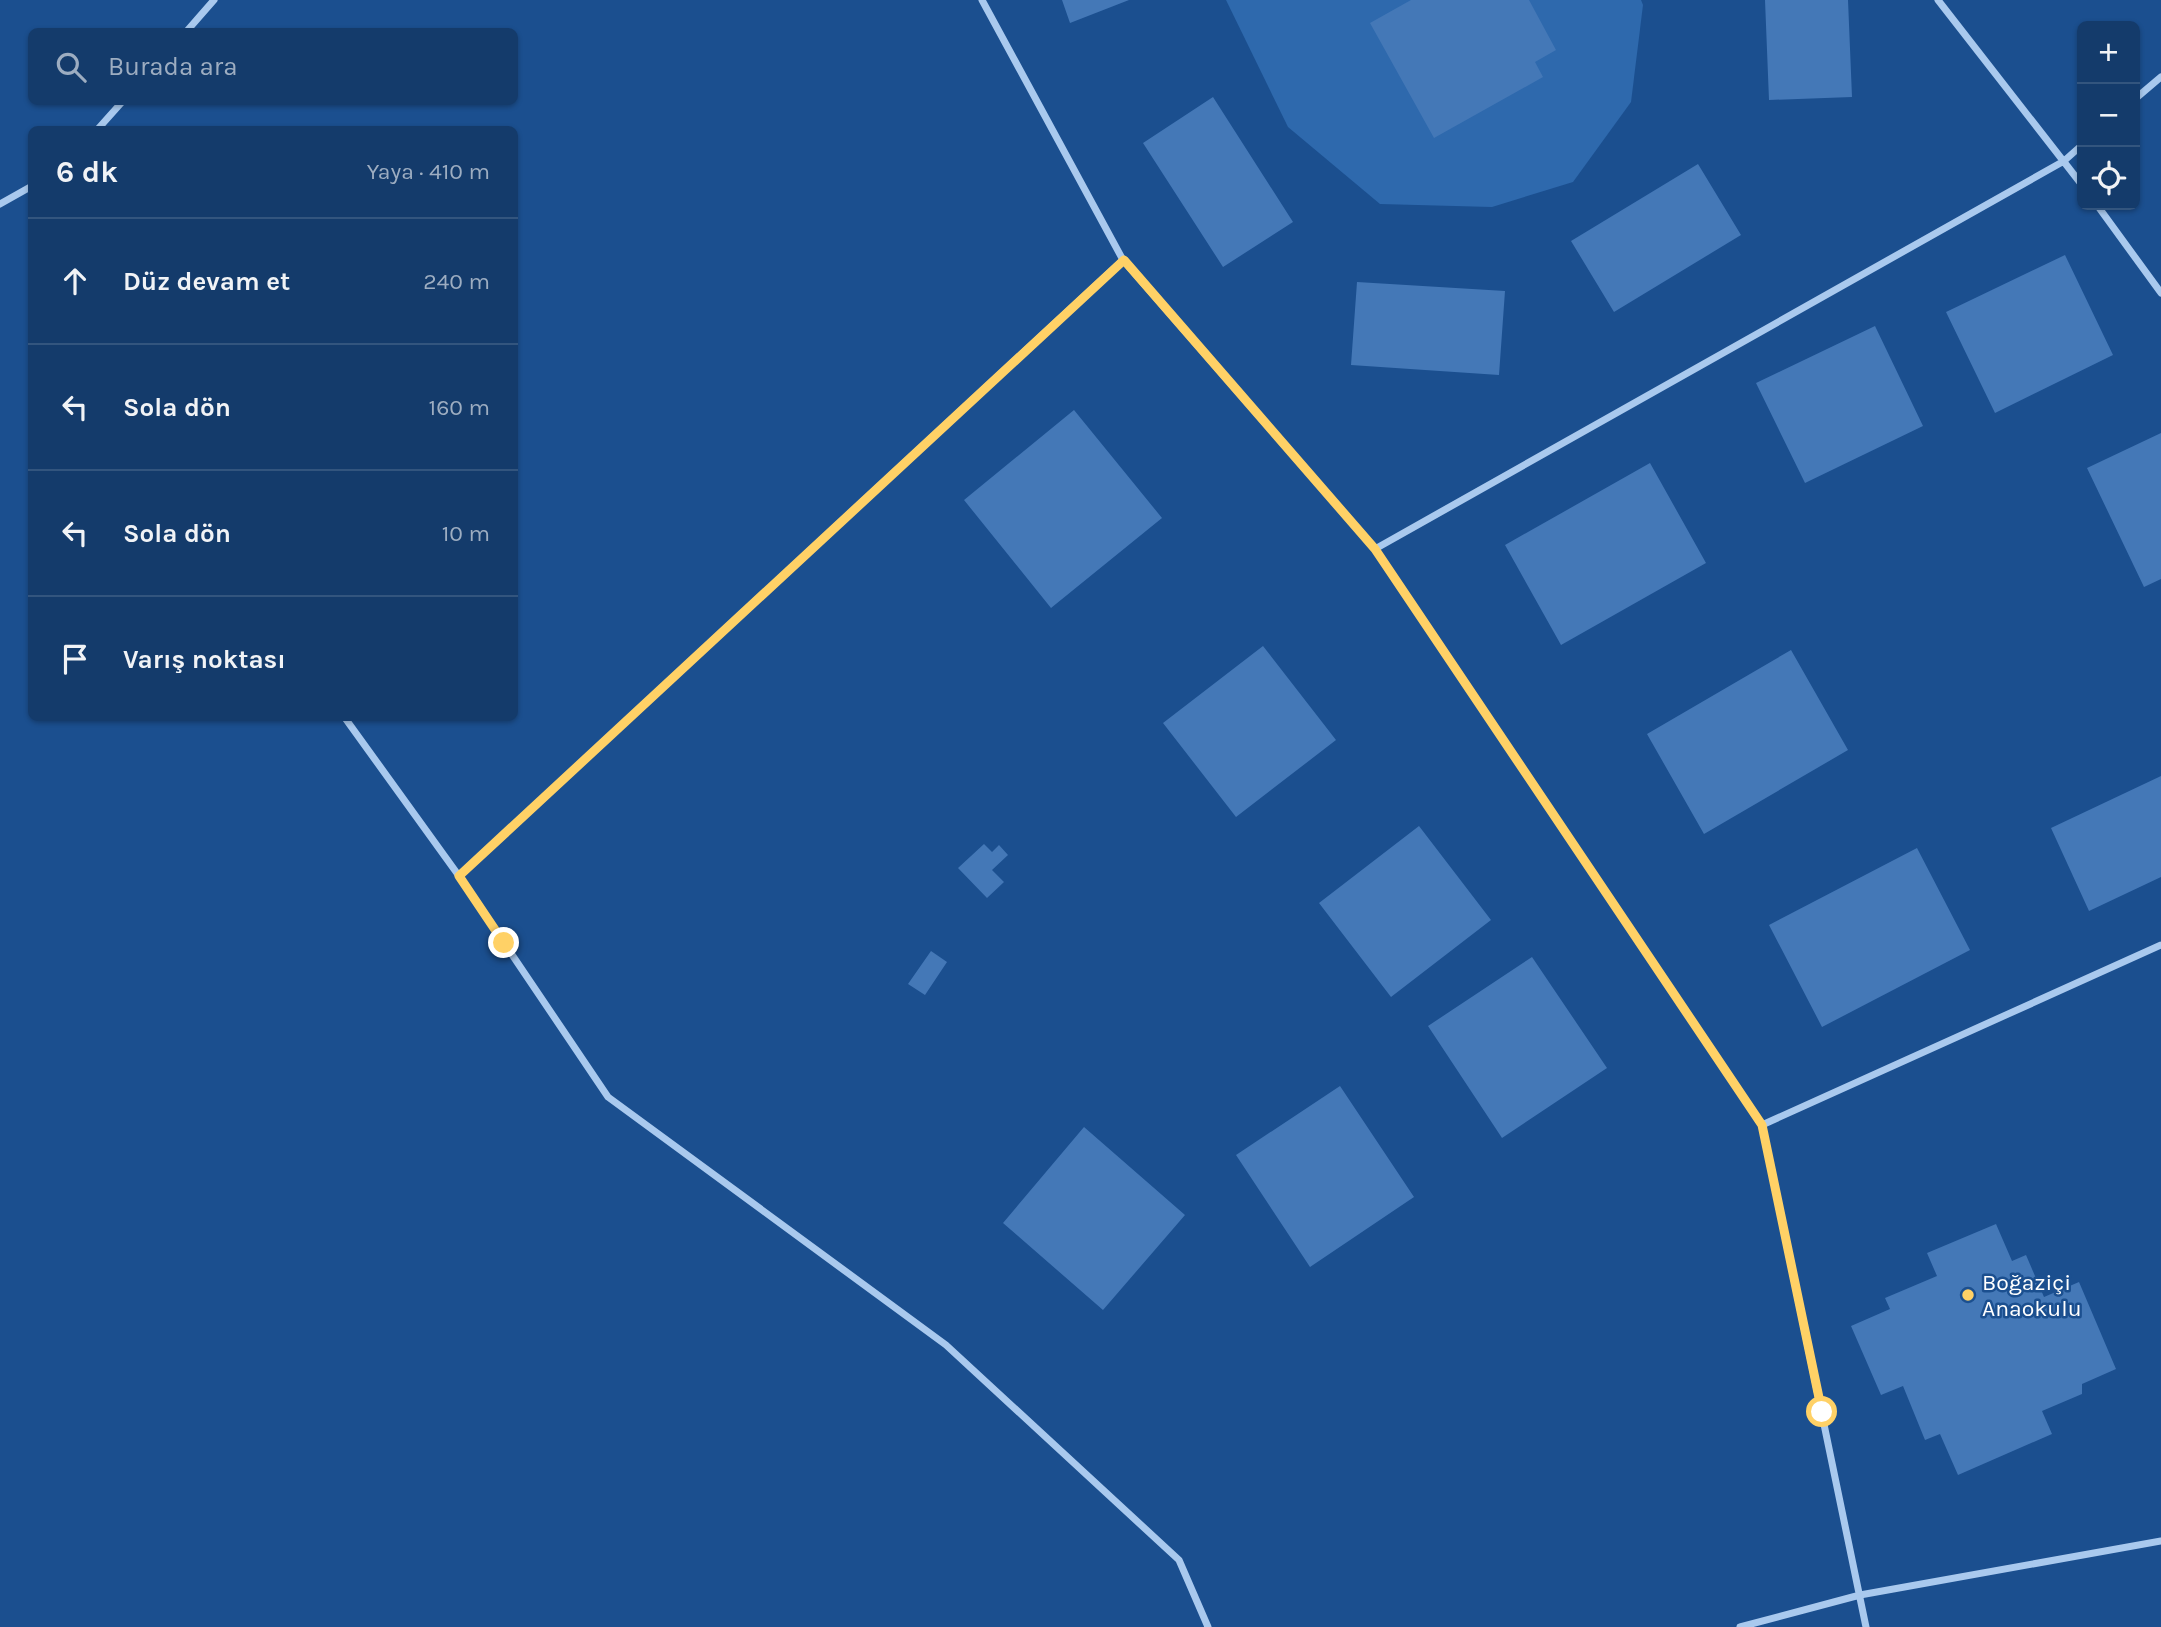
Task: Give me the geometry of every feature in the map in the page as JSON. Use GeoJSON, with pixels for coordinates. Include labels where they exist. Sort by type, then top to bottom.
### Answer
{"type":"FeatureCollection","features":[{"type":"Feature","properties":{"kind":"street"},"geometry":{"type":"LineString","coordinates":[[190,28],[214,0]]}},
{"type":"Feature","properties":{"kind":"street"},"geometry":{"type":"LineString","coordinates":[[982,0],[1124,260],[1375,549],[1762,1125],[1866,1627]]}},
{"type":"Feature","properties":{"kind":"street"},"geometry":{"type":"LineString","coordinates":[[1938,0],[2077,178]]}},
{"type":"Feature","properties":{"kind":"street"},"geometry":{"type":"LineString","coordinates":[[2140,95],[2161,77]]}},
{"type":"Feature","properties":{"kind":"street"},"geometry":{"type":"LineString","coordinates":[[101,126],[119,105]]}},
{"type":"Feature","properties":{"kind":"street"},"geometry":{"type":"LineString","coordinates":[[1375,549],[2064,161],[2080,147]]}},
{"type":"Feature","properties":{"kind":"street"},"geometry":{"type":"LineString","coordinates":[[0,204],[28,188]]}},
{"type":"Feature","properties":{"kind":"street"},"geometry":{"type":"LineString","coordinates":[[2101,210],[2161,293]]}},
{"type":"Feature","properties":{"kind":"street"},"geometry":{"type":"LineString","coordinates":[[459,876],[1124,260]]}},
{"type":"Feature","properties":{"kind":"street"},"geometry":{"type":"LineString","coordinates":[[347,721],[459,876],[608,1097],[946,1345],[1179,1560],[1208,1627]]}},
{"type":"Feature","properties":{"kind":"street"},"geometry":{"type":"LineString","coordinates":[[1762,1125],[2161,945]]}},
{"type":"Feature","properties":{"kind":"street"},"geometry":{"type":"LineString","coordinates":[[1740,1627],[1860,1595],[2161,1541]]}},
{"type":"Feature","properties":{"kind":"shaded area"},"geometry":{"type":"Polygon","coordinates":[[[1226,0],[1641,0],[1643,5],[1631,102],[1573,182],[1492,207],[1380,204],[1288,127],[1226,0]]]}},
{"type":"Feature","properties":{"kind":"building"},"geometry":{"type":"Polygon","coordinates":[[[1062,0],[1129,0],[1070,23],[1062,0]]]}},
{"type":"Feature","properties":{"kind":"building"},"geometry":{"type":"Polygon","coordinates":[[[1411,0],[1529,0],[1556,50],[1535,62],[1543,77],[1434,138],[1370,23],[1411,0]]]}},
{"type":"Feature","properties":{"kind":"building"},"geometry":{"type":"Polygon","coordinates":[[[1765,0],[1848,0],[1852,97],[1769,100],[1765,0]]]}},
{"type":"Feature","properties":{"kind":"building"},"geometry":{"type":"Polygon","coordinates":[[[1213,97],[1293,222],[1223,267],[1143,143],[1213,97]]]}},
{"type":"Feature","properties":{"kind":"building"},"geometry":{"type":"Polygon","coordinates":[[[1698,164],[1741,235],[1614,312],[1571,241],[1698,164]]]}},
{"type":"Feature","properties":{"kind":"building"},"geometry":{"type":"Polygon","coordinates":[[[2065,255],[2113,355],[1995,413],[1946,312],[2065,255]]]}},
{"type":"Feature","properties":{"kind":"building"},"geometry":{"type":"Polygon","coordinates":[[[1357,282],[1505,291],[1499,375],[1351,365],[1357,282]]]}},
{"type":"Feature","properties":{"kind":"building"},"geometry":{"type":"Polygon","coordinates":[[[1875,326],[1923,426],[1805,483],[1756,383],[1875,326]]]}},
{"type":"Feature","properties":{"kind":"building"},"geometry":{"type":"Polygon","coordinates":[[[1074,410],[1162,518],[1051,608],[964,500],[1074,410]]]}},
{"type":"Feature","properties":{"kind":"building"},"geometry":{"type":"Polygon","coordinates":[[[2161,433],[2161,579],[2144,587],[2087,468],[2161,433]]]}},
{"type":"Feature","properties":{"kind":"building"},"geometry":{"type":"Polygon","coordinates":[[[1650,463],[1706,563],[1561,645],[1505,545],[1650,463]]]}},
{"type":"Feature","properties":{"kind":"building"},"geometry":{"type":"Polygon","coordinates":[[[1263,646],[1336,740],[1236,817],[1163,723],[1263,646]]]}},
{"type":"Feature","properties":{"kind":"building"},"geometry":{"type":"Polygon","coordinates":[[[1791,650],[1848,750],[1704,834],[1647,734],[1791,650]]]}},
{"type":"Feature","properties":{"kind":"building"},"geometry":{"type":"Polygon","coordinates":[[[2161,776],[2161,877],[2089,911],[2051,828],[2161,776]]]}},
{"type":"Feature","properties":{"kind":"building"},"geometry":{"type":"Polygon","coordinates":[[[1419,826],[1491,920],[1391,997],[1319,903],[1419,826]]]}},
{"type":"Feature","properties":{"kind":"building"},"geometry":{"type":"Polygon","coordinates":[[[984,844],[992,852],[999,845],[1008,855],[992,870],[1004,882],[987,898],[958,868],[984,844]]]}},
{"type":"Feature","properties":{"kind":"building"},"geometry":{"type":"Polygon","coordinates":[[[1917,848],[1970,950],[1822,1027],[1769,925],[1917,848]]]}},
{"type":"Feature","properties":{"kind":"building"},"geometry":{"type":"Polygon","coordinates":[[[931,951],[947,962],[925,995],[908,984],[931,951]]]}},
{"type":"Feature","properties":{"kind":"building"},"geometry":{"type":"Polygon","coordinates":[[[1532,957],[1607,1068],[1502,1138],[1428,1026],[1532,957]]]}},
{"type":"Feature","properties":{"kind":"building"},"geometry":{"type":"Polygon","coordinates":[[[1340,1086],[1414,1197],[1310,1267],[1236,1155],[1340,1086]]]}},
{"type":"Feature","properties":{"kind":"building"},"geometry":{"type":"Polygon","coordinates":[[[1084,1127],[1185,1215],[1103,1310],[1003,1223],[1084,1127]]]}},
{"type":"Feature","properties":{"kind":"building"},"geometry":{"type":"Polygon","coordinates":[[[1996,1224],[2012,1261],[2026,1255],[2044,1297],[2079,1282],[2116,1369],[2082,1384],[2082,1394],[2042,1411],[2052,1434],[1958,1475],[1940,1434],[1925,1440],[1903,1386],[1881,1395],[1851,1326],[1890,1309],[1885,1298],[1937,1276],[1927,1253],[1996,1224]]]}},
{"type":"Feature","properties":{"kind":"place","name":"Boğaziçi Anaokulu"},"geometry":{"type":"Point","coordinates":[1968,1295]}},
{"type":"Feature","properties":{"kind":"route"},"geometry":{"type":"LineString","coordinates":[[504,943],[459,876],[1124,260],[1375,549],[1762,1125],[1822,1412]]}}]}
